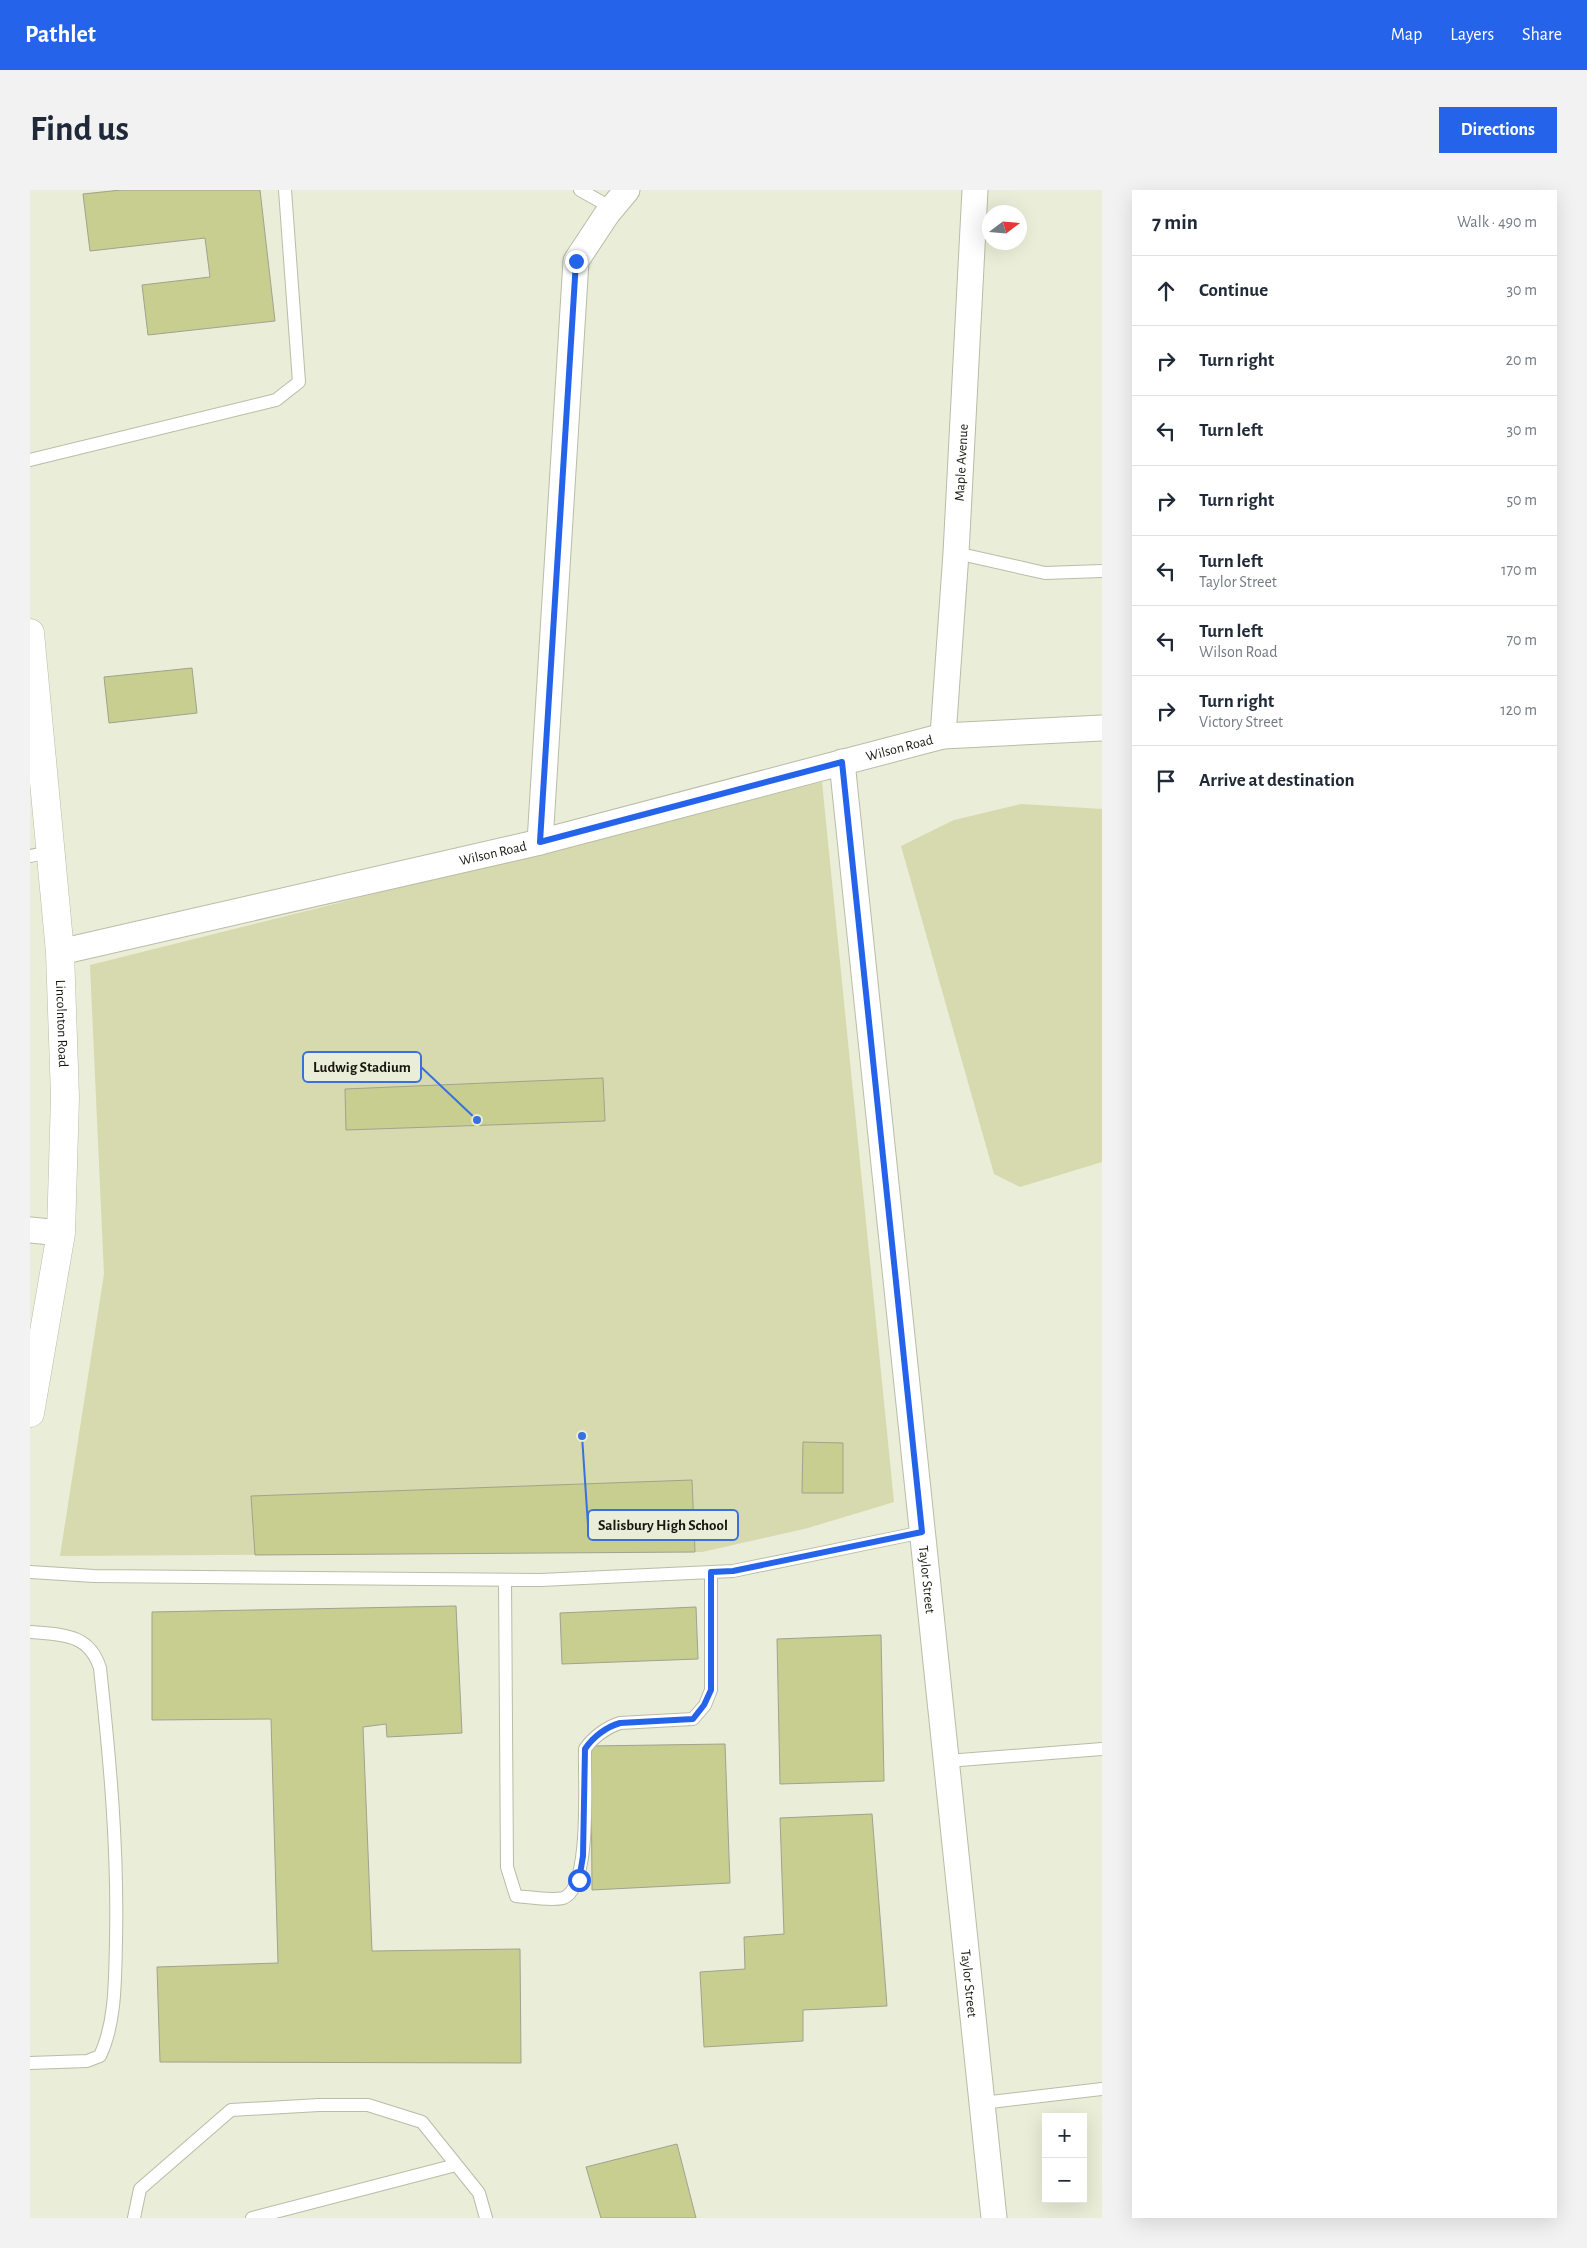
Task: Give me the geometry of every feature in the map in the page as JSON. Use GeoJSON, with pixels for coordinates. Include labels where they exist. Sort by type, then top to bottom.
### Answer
{"type":"FeatureCollection","features":[{"type":"Feature","properties":{"kind":"street","name":"Maple Avenue"},"geometry":{"type":"LineString","coordinates":[[943,736],[956,553],[975,190]]}},
{"type":"Feature","properties":{"kind":"street"},"geometry":{"type":"LineString","coordinates":[[540,842],[576,261],[619,199]]}},
{"type":"Feature","properties":{"kind":"street","name":"Lincolnton Road"},"geometry":{"type":"LineString","coordinates":[[30,633],[40,854],[60,952],[66,1097],[61,1233],[30,1413]]}},
{"type":"Feature","properties":{"kind":"street","name":"Wilson Road"},"geometry":{"type":"LineString","coordinates":[[60,952],[540,842],[943,736],[1102,728]]}},
{"type":"Feature","properties":{"kind":"street","name":"Taylor Street"},"geometry":{"type":"LineString","coordinates":[[842,762],[994,2218]]}},
{"type":"Feature","properties":{"kind":"street"},"geometry":{"type":"LineString","coordinates":[[30,1230],[61,1233]]}},
{"type":"Feature","properties":{"kind":"lane"},"geometry":{"type":"LineString","coordinates":[[30,460],[276,400],[299,382],[285,190]]}},
{"type":"Feature","properties":{"kind":"lane"},"geometry":{"type":"LineString","coordinates":[[580,190],[619,199]]}},
{"type":"Feature","properties":{"kind":"lane"},"geometry":{"type":"LineString","coordinates":[[956,553],[1045,573],[1102,571]]}},
{"type":"Feature","properties":{"kind":"lane"},"geometry":{"type":"LineString","coordinates":[[30,1572],[94,1576],[505,1580],[711,1572],[733,1571],[922,1532]]}},
{"type":"Feature","properties":{"kind":"lane"},"geometry":{"type":"LineString","coordinates":[[505,1580],[507,1867],[516,1896],[562,1898],[571,1893],[579,1880],[583,1856],[585,1749],[589,1743],[610,1726],[620,1723],[693,1719],[704,1705],[711,1690],[711,1572]]}},
{"type":"Feature","properties":{"kind":"lane"},"geometry":{"type":"LineString","coordinates":[[30,1632],[72,1636],[85,1644],[96,1656],[100,1668],[114,1795],[118,1873],[116,1958],[107,2040],[100,2056],[87,2060],[30,2063]]}},
{"type":"Feature","properties":{"kind":"lane"},"geometry":{"type":"LineString","coordinates":[[947,1761],[1102,1749]]}},
{"type":"Feature","properties":{"kind":"lane"},"geometry":{"type":"LineString","coordinates":[[982,2103],[1102,2089]]}},
{"type":"Feature","properties":{"kind":"lane"},"geometry":{"type":"LineString","coordinates":[[134,2218],[140,2189],[231,2110],[299,2106],[368,2105],[422,2122],[479,2193],[486,2218]]}},
{"type":"Feature","properties":{"kind":"lane"},"geometry":{"type":"LineString","coordinates":[[252,2218],[456,2165]]}},
{"type":"Feature","properties":{"kind":"green space"},"geometry":{"type":"Polygon","coordinates":[[[822,782],[894,1502],[808,1528],[702,1552],[60,1556],[104,1274],[90,965],[822,782]]]}},
{"type":"Feature","properties":{"kind":"green space"},"geometry":{"type":"Polygon","coordinates":[[[1021,804],[1102,809],[1102,1162],[1020,1187],[994,1174],[901,846],[954,820],[1021,804]]]}},
{"type":"Feature","properties":{"kind":"building"},"geometry":{"type":"Polygon","coordinates":[[[121,190],[260,190],[275,321],[148,335],[142,285],[210,277],[205,238],[90,251],[83,194],[121,190]]]}},
{"type":"Feature","properties":{"kind":"building"},"geometry":{"type":"Polygon","coordinates":[[[192,668],[197,713],[109,723],[104,677],[192,668]]]}},
{"type":"Feature","properties":{"kind":"building"},"geometry":{"type":"Polygon","coordinates":[[[603,1078],[605,1121],[346,1130],[345,1089],[603,1078]]]}},
{"type":"Feature","properties":{"kind":"building"},"geometry":{"type":"Polygon","coordinates":[[[803,1442],[843,1443],[843,1493],[802,1493],[803,1442]]]}},
{"type":"Feature","properties":{"kind":"building"},"geometry":{"type":"Polygon","coordinates":[[[692,1480],[695,1552],[255,1555],[251,1496],[692,1480]]]}},
{"type":"Feature","properties":{"kind":"building"},"geometry":{"type":"Polygon","coordinates":[[[456,1606],[462,1733],[387,1737],[386,1724],[363,1727],[372,1951],[520,1949],[521,2063],[160,2062],[157,1967],[278,1963],[271,1719],[152,1720],[152,1612],[456,1606]]]}},
{"type":"Feature","properties":{"kind":"building"},"geometry":{"type":"Polygon","coordinates":[[[696,1607],[698,1659],[562,1664],[560,1613],[696,1607]]]}},
{"type":"Feature","properties":{"kind":"building"},"geometry":{"type":"Polygon","coordinates":[[[881,1635],[884,1781],[780,1784],[777,1639],[881,1635]]]}},
{"type":"Feature","properties":{"kind":"building"},"geometry":{"type":"Polygon","coordinates":[[[725,1744],[730,1883],[592,1890],[591,1746],[725,1744]]]}},
{"type":"Feature","properties":{"kind":"building"},"geometry":{"type":"Polygon","coordinates":[[[872,1814],[887,2006],[803,2010],[803,2041],[704,2047],[700,1972],[745,1969],[744,1937],[784,1934],[780,1818],[872,1814]]]}},
{"type":"Feature","properties":{"kind":"building"},"geometry":{"type":"Polygon","coordinates":[[[677,2144],[696,2218],[601,2218],[586,2167],[677,2144]]]}},
{"type":"Feature","properties":{"kind":"place","name":"Ludwig Stadium"},"geometry":{"type":"Point","coordinates":[477,1120]}},
{"type":"Feature","properties":{"kind":"place","name":"Salisbury High School"},"geometry":{"type":"Point","coordinates":[582,1436]}},
{"type":"Feature","properties":{"kind":"route"},"geometry":{"type":"LineString","coordinates":[[576,261],[540,842],[842,762],[922,1532],[733,1571],[711,1572],[711,1690],[704,1705],[693,1719],[620,1723],[610,1726],[589,1743],[585,1749],[583,1856],[579,1880]]}}]}
